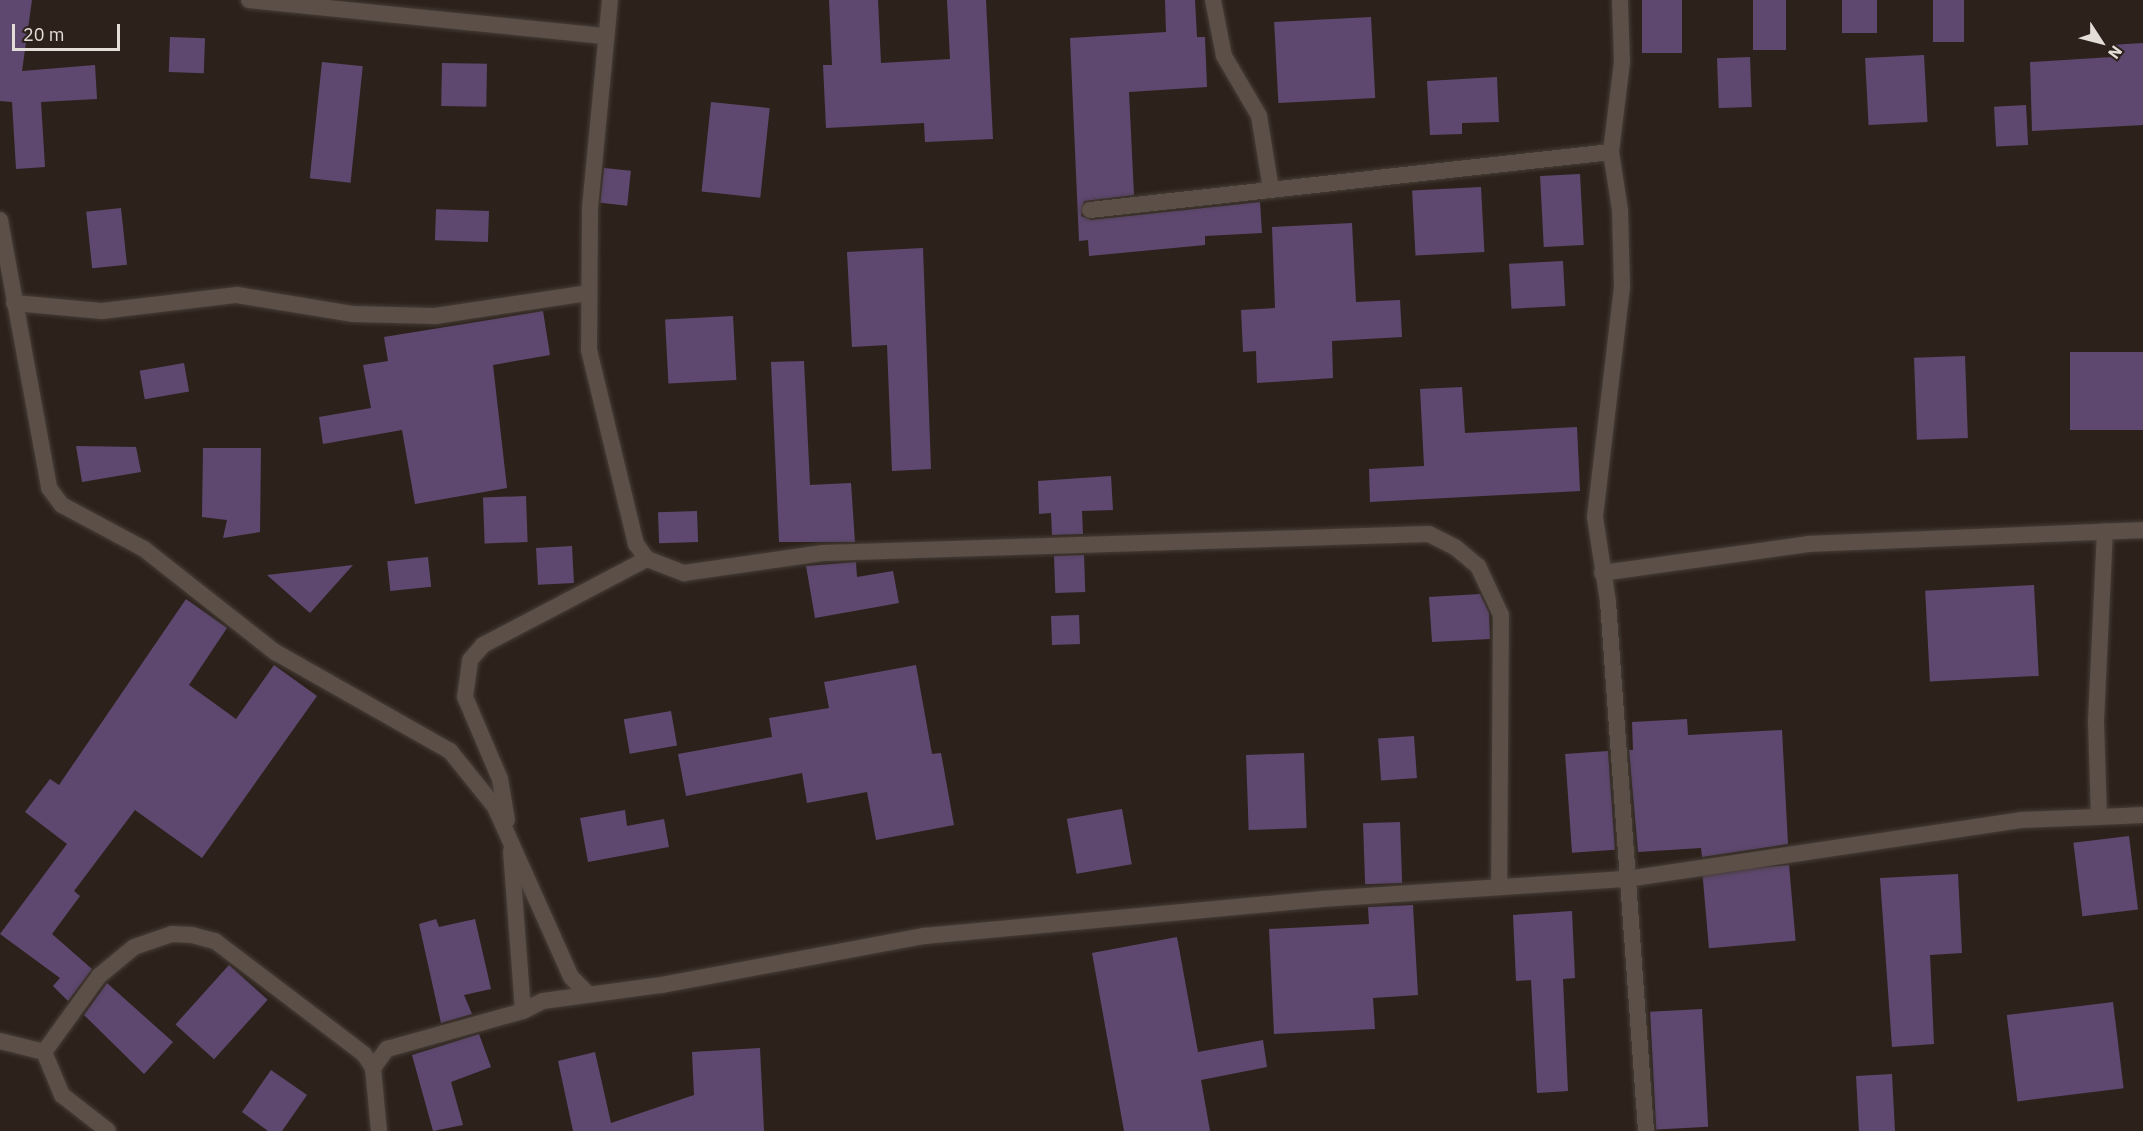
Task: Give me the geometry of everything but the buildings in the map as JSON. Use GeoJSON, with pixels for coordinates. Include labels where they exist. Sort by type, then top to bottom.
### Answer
{"type":"FeatureCollection","features":[{"type":"Feature","properties":{"kind":"street"},"geometry":{"type":"LineString","coordinates":[[249,0],[603,36]]}},
{"type":"Feature","properties":{"kind":"street"},"geometry":{"type":"LineString","coordinates":[[610,0],[603,36],[590,208],[589,350],[636,544],[647,559],[684,573],[823,553],[1428,534],[1455,546],[1478,566],[1501,615],[1499,887]]}},
{"type":"Feature","properties":{"kind":"street"},"geometry":{"type":"LineString","coordinates":[[1213,0],[1224,56],[1259,116],[1271,189]]}},
{"type":"Feature","properties":{"kind":"street"},"geometry":{"type":"LineString","coordinates":[[1620,0],[1622,62],[1611,152],[1620,210],[1622,287],[1598,459],[1595,517],[1602,573],[1646,1131]]}},
{"type":"Feature","properties":{"kind":"street"},"geometry":{"type":"LineString","coordinates":[[1090,210],[1611,152]]}},
{"type":"Feature","properties":{"kind":"street"},"geometry":{"type":"LineString","coordinates":[[0,220],[42,469],[63,505],[144,549],[274,652],[450,751],[495,807],[571,977],[587,993]]}},
{"type":"Feature","properties":{"kind":"street"},"geometry":{"type":"LineString","coordinates":[[14,303],[102,311],[237,295],[396,317],[435,316],[589,293]]}},
{"type":"Feature","properties":{"kind":"street"},"geometry":{"type":"LineString","coordinates":[[1602,573],[1809,543],[2143,530]]}},
{"type":"Feature","properties":{"kind":"street"},"geometry":{"type":"LineString","coordinates":[[2099,818],[2096,721],[2105,531]]}},
{"type":"Feature","properties":{"kind":"street"},"geometry":{"type":"LineString","coordinates":[[523,1011],[510,839],[500,779],[465,696],[470,660],[483,645],[647,559]]}},
{"type":"Feature","properties":{"kind":"street"},"geometry":{"type":"LineString","coordinates":[[373,1068],[387,1049],[523,1011],[543,1000],[1021,925],[1627,879],[2021,820],[2143,815]]}},
{"type":"Feature","properties":{"kind":"street"},"geometry":{"type":"LineString","coordinates":[[45,1052],[99,976],[134,947],[172,934],[192,934],[224,948],[356,1046],[373,1068],[379,1131]]}},
{"type":"Feature","properties":{"kind":"street"},"geometry":{"type":"LineString","coordinates":[[0,1041],[45,1052]]}},
{"type":"Feature","properties":{"kind":"street"},"geometry":{"type":"LineString","coordinates":[[45,1052],[62,1095],[108,1131]]}}]}
